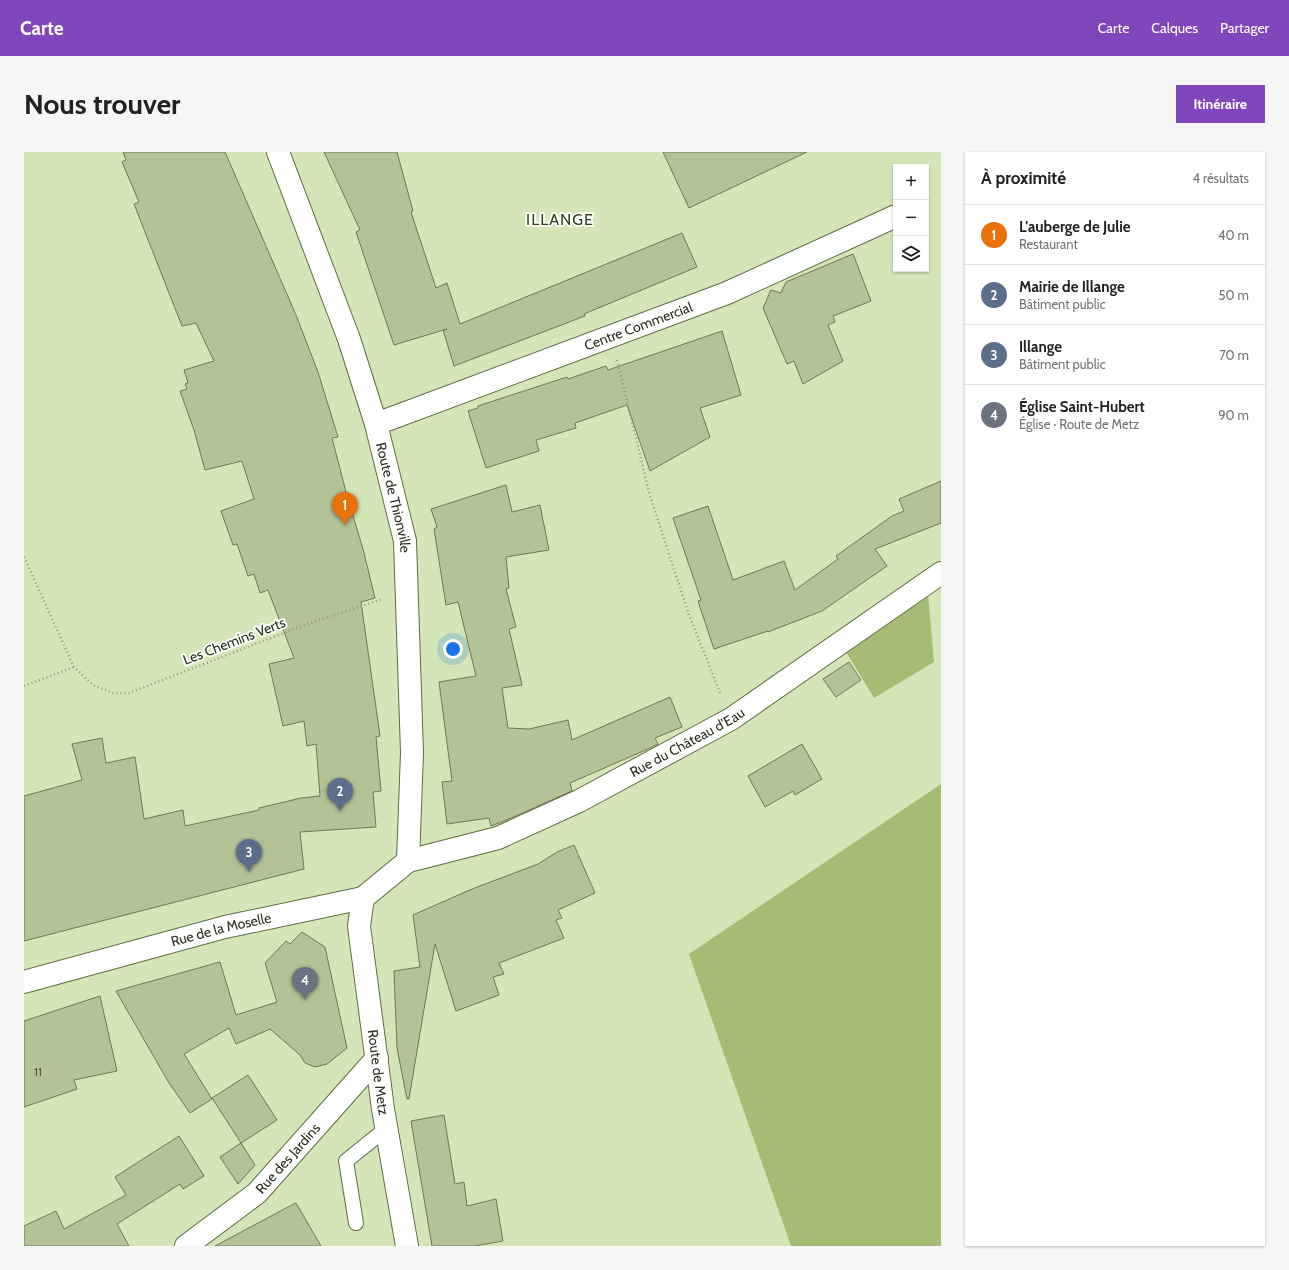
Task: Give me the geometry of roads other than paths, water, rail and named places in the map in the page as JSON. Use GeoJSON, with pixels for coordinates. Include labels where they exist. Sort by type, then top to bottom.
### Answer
{"type":"FeatureCollection","features":[{"type":"Feature","properties":{"kind":"street","name":"Route de Thionville"},"geometry":{"type":"LineString","coordinates":[[278,152],[349,338],[376,424],[404,541],[412,753],[408,861]]}},
{"type":"Feature","properties":{"kind":"street","name":"Centre Commercial"},"geometry":{"type":"LineString","coordinates":[[376,424],[727,293],[893,217]]}},
{"type":"Feature","properties":{"kind":"street","name":"Rue du Château d'Eau"},"geometry":{"type":"LineString","coordinates":[[408,861],[498,838],[579,801],[731,719],[941,573]]}},
{"type":"Feature","properties":{"kind":"street","name":"Rue de la Moselle"},"geometry":{"type":"LineString","coordinates":[[24,982],[225,927],[363,898],[408,861]]}},
{"type":"Feature","properties":{"kind":"street","name":"Route de Metz"},"geometry":{"type":"LineString","coordinates":[[363,898],[359,926],[387,1128],[407,1246]]}},
{"type":"Feature","properties":{"kind":"street","name":"Rue des Jardins"},"geometry":{"type":"LineString","coordinates":[[186,1246],[257,1193],[377,1058]]}},
{"type":"Feature","properties":{"kind":"lane"},"geometry":{"type":"LineString","coordinates":[[356,1223],[346,1161],[387,1128]]}},
{"type":"Feature","properties":{"kind":"place","name":"L'auberge de Julie"},"geometry":{"type":"Point","coordinates":[345,525]}},
{"type":"Feature","properties":{"kind":"place","name":"Mairie de Illange"},"geometry":{"type":"Point","coordinates":[340,811]}},
{"type":"Feature","properties":{"kind":"place","name":"Illange"},"geometry":{"type":"Point","coordinates":[249,872]}},
{"type":"Feature","properties":{"kind":"place","name":"Église Saint-Hubert"},"geometry":{"type":"Point","coordinates":[305,1000]}},
{"type":"Feature","properties":{"kind":"district","name":"ILLANGE"},"geometry":{"type":"Point","coordinates":[560,219]}}]}
